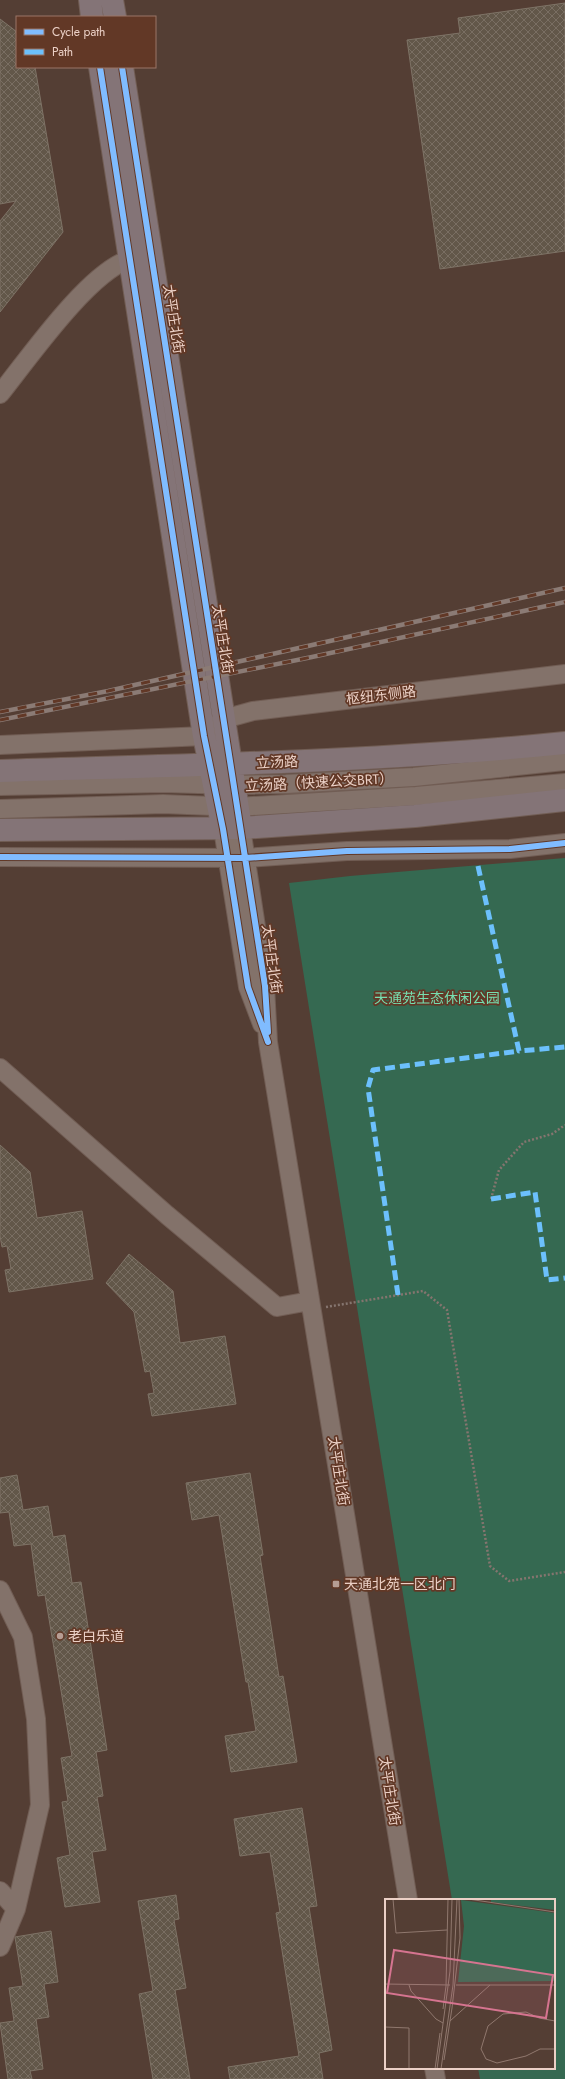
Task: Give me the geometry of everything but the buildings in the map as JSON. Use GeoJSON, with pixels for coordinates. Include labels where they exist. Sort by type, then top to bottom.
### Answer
{"type":"FeatureCollection","features":[{"type":"Feature","properties":{"kind":"main road"},"geometry":{"type":"LineString","coordinates":[[90,0],[92,16]]}},
{"type":"Feature","properties":{"kind":"main road"},"geometry":{"type":"LineString","coordinates":[[112,0],[115,16]]}},
{"type":"Feature","properties":{"kind":"main road","name":"太平庄北街"},"geometry":{"type":"LineString","coordinates":[[100,68],[204,736],[222,775]]}},
{"type":"Feature","properties":{"kind":"main road","name":"太平庄北街"},"geometry":{"type":"LineString","coordinates":[[122,68],[224,719],[222,775],[232,828]]}},
{"type":"Feature","properties":{"kind":"main road","name":"立汤路"},"geometry":{"type":"LineString","coordinates":[[0,771],[222,775],[410,756],[565,743]]}},
{"type":"Feature","properties":{"kind":"main road"},"geometry":{"type":"LineString","coordinates":[[0,830],[232,828],[415,816],[565,800]]}},
{"type":"Feature","properties":{"kind":"street"},"geometry":{"type":"LineString","coordinates":[[0,394],[76,300],[100,276],[130,260],[152,256]]}},
{"type":"Feature","properties":{"kind":"street","name":"枢纽东侧路"},"geometry":{"type":"LineString","coordinates":[[204,736],[224,719],[253,711],[565,674]]}},
{"type":"Feature","properties":{"kind":"street"},"geometry":{"type":"LineString","coordinates":[[0,745],[204,736]]}},
{"type":"Feature","properties":{"kind":"street","name":"立汤路（快速公交BRT）"},"geometry":{"type":"LineString","coordinates":[[0,786],[163,783],[222,775],[414,777],[565,761]]}},
{"type":"Feature","properties":{"kind":"street","name":"立汤路（快速公交BRT）"},"geometry":{"type":"LineString","coordinates":[[0,809],[163,804],[228,807],[416,796],[565,783]]}},
{"type":"Feature","properties":{"kind":"street","name":"太平庄北街"},"geometry":{"type":"LineString","coordinates":[[232,828],[248,987],[268,1042],[408,1899]]}},
{"type":"Feature","properties":{"kind":"street"},"geometry":{"type":"LineString","coordinates":[[0,838],[26,830]]}},
{"type":"Feature","properties":{"kind":"street"},"geometry":{"type":"LineString","coordinates":[[0,857],[236,858],[347,851],[510,849],[565,843]]}},
{"type":"Feature","properties":{"kind":"street"},"geometry":{"type":"LineString","coordinates":[[0,1068],[167,1215],[277,1307],[311,1305]]}},
{"type":"Feature","properties":{"kind":"street"},"geometry":{"type":"LineString","coordinates":[[0,1590],[23,1637],[36,1719],[40,1805],[8,1910],[0,1947]]}},
{"type":"Feature","properties":{"kind":"street"},"geometry":{"type":"LineString","coordinates":[[0,1891],[8,1910]]}},
{"type":"Feature","properties":{"kind":"street"},"geometry":{"type":"LineString","coordinates":[[434,2069],[436,2079]]}},
{"type":"Feature","properties":{"kind":"path"},"geometry":{"type":"LineString","coordinates":[[491,1199],[499,1170],[524,1142],[552,1134],[565,1125]]}},
{"type":"Feature","properties":{"kind":"path"},"geometry":{"type":"LineString","coordinates":[[311,1305],[423,1291],[447,1310],[490,1566],[509,1581],[565,1572]]}},
{"type":"Feature","properties":{"kind":"green space","name":"天通苑生态休闲公园"},"geometry":{"type":"Polygon","coordinates":[[[565,858],[565,2079],[480,2079],[478,2069],[555,2069],[555,1899],[452,1899],[289,883],[350,876],[565,858]]]}},
{"type":"Feature","properties":{"kind":"railway"},"geometry":{"type":"LineString","coordinates":[[0,712],[108,691],[565,588]]}},
{"type":"Feature","properties":{"kind":"railway"},"geometry":{"type":"LineString","coordinates":[[0,720],[312,657],[565,602]]}},
{"type":"Feature","properties":{"kind":"marked path"},"geometry":{"type":"LineString","coordinates":[[478,866],[519,1051],[565,1047]]}},
{"type":"Feature","properties":{"kind":"marked path"},"geometry":{"type":"LineString","coordinates":[[398,1295],[368,1088],[373,1070],[519,1051]]}},
{"type":"Feature","properties":{"kind":"marked path"},"geometry":{"type":"LineString","coordinates":[[491,1199],[535,1192],[547,1280],[565,1278]]}},
{"type":"Feature","properties":{"kind":"cycle path"},"geometry":{"type":"LineString","coordinates":[[100,68],[204,736],[223,829],[248,987],[268,1042]]}},
{"type":"Feature","properties":{"kind":"cycle path"},"geometry":{"type":"LineString","coordinates":[[122,68],[265,986],[268,1032]]}},
{"type":"Feature","properties":{"kind":"cycle path"},"geometry":{"type":"LineString","coordinates":[[0,857],[245,858],[347,851],[510,849],[565,843]]}},
{"type":"Feature","properties":{"kind":"place","name":"天通北苑一区北门"},"geometry":{"type":"Point","coordinates":[336,1584]}},
{"type":"Feature","properties":{"kind":"place","name":"老白乐道"},"geometry":{"type":"Point","coordinates":[60,1636]}}]}
